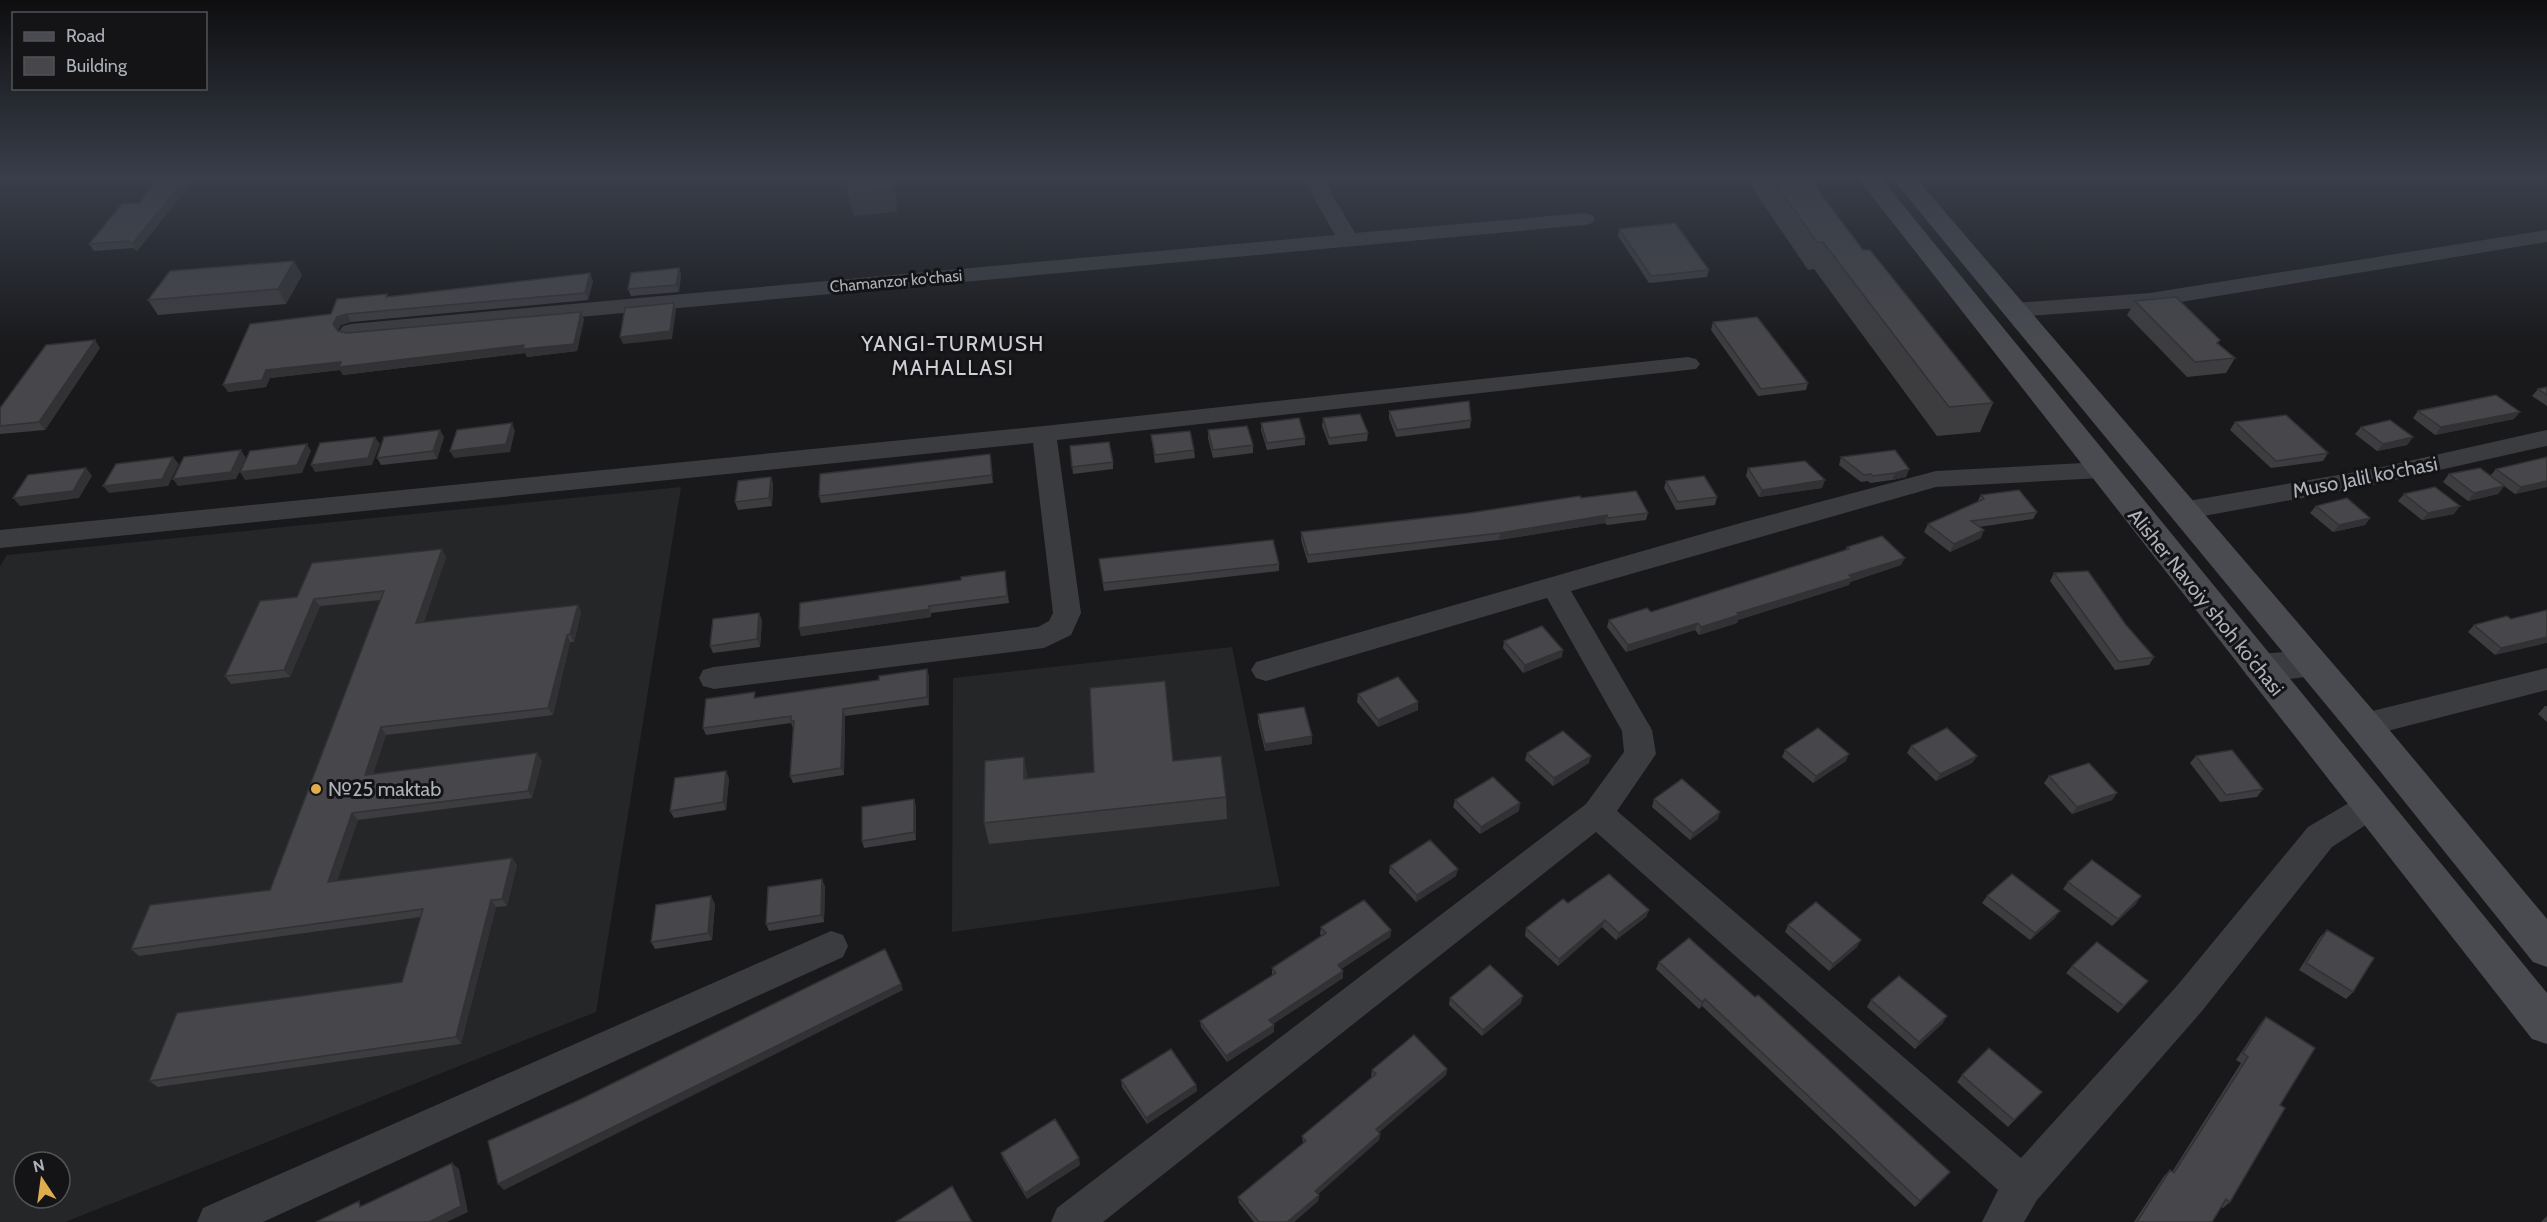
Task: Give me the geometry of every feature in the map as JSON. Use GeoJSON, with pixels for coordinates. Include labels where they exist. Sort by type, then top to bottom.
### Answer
{"type":"FeatureCollection","features":[{"type":"Feature","properties":{"kind":"main road","name":"Alisher Navoiy shoh ko'chasi"},"geometry":{"type":"LineString","coordinates":[[1913,234],[2547,1025]]}},
{"type":"Feature","properties":{"kind":"main road","name":"Alisher Navoiy shoh ko'chasi"},"geometry":{"type":"LineString","coordinates":[[1950,234],[2364,725],[2547,949]]}},
{"type":"Feature","properties":{"kind":"street"},"geometry":{"type":"LineString","coordinates":[[1345,234],[1348,239]]}},
{"type":"Feature","properties":{"kind":"street","name":"Chamanzor ko'chasi"},"geometry":{"type":"LineString","coordinates":[[351,331],[1407,234]]}},
{"type":"Feature","properties":{"kind":"street"},"geometry":{"type":"LineString","coordinates":[[2014,310],[2150,300],[2547,236]]}},
{"type":"Feature","properties":{"kind":"street"},"geometry":{"type":"LineString","coordinates":[[0,539],[1044,434],[1688,364]]}},
{"type":"Feature","properties":{"kind":"street"},"geometry":{"type":"LineString","coordinates":[[714,678],[1044,637],[1061,628],[1067,613],[1044,434]]}},
{"type":"Feature","properties":{"kind":"street","name":"Muso Jalil ko'chasi"},"geometry":{"type":"LineString","coordinates":[[2182,511],[2373,477],[2547,438]]}},
{"type":"Feature","properties":{"kind":"street"},"geometry":{"type":"LineString","coordinates":[[1266,670],[1744,531],[1936,479],[2101,470]]}},
{"type":"Feature","properties":{"kind":"street"},"geometry":{"type":"LineString","coordinates":[[1071,1222],[1597,813],[1640,754],[1637,730],[1554,587]]}},
{"type":"Feature","properties":{"kind":"street"},"geometry":{"type":"LineString","coordinates":[[2259,667],[2312,663]]}},
{"type":"Feature","properties":{"kind":"street"},"geometry":{"type":"LineString","coordinates":[[2364,725],[2547,679]]}},
{"type":"Feature","properties":{"kind":"street"},"geometry":{"type":"LineString","coordinates":[[2001,1222],[2023,1186],[2189,999],[2320,837],[2370,806]]}},
{"type":"Feature","properties":{"kind":"street"},"geometry":{"type":"LineString","coordinates":[[1597,813],[2023,1186]]}},
{"type":"Feature","properties":{"kind":"street"},"geometry":{"type":"LineString","coordinates":[[217,1222],[831,946]]}},
{"type":"Feature","properties":{"kind":"shaded area","name":"№25 maktab"},"geometry":{"type":"Polygon","coordinates":[[[681,487],[596,1012],[65,1222],[0,1222],[0,566],[7,555],[681,487]]]}},
{"type":"Feature","properties":{"kind":"shaded area"},"geometry":{"type":"Polygon","coordinates":[[[1232,647],[1280,886],[952,932],[953,678],[1232,647]]]}},
{"type":"Feature","properties":{"kind":"building"},"geometry":{"type":"Polygon","coordinates":[[[97,234],[140,234],[132,244],[128,241],[89,244],[97,234]]]}},
{"type":"Feature","properties":{"kind":"building"},"geometry":{"type":"Polygon","coordinates":[[[1622,234],[1683,234],[1709,270],[1651,276],[1622,234]]]}},
{"type":"Feature","properties":{"kind":"building"},"geometry":{"type":"Polygon","coordinates":[[[1811,234],[1851,234],[1863,250],[1870,250],[1993,403],[1949,407],[1823,242],[1817,242],[1811,234]]]}},
{"type":"Feature","properties":{"kind":"building"},"geometry":{"type":"Polygon","coordinates":[[[294,261],[278,289],[148,300],[170,271],[294,261]]]}},
{"type":"Feature","properties":{"kind":"building"},"geometry":{"type":"Polygon","coordinates":[[[679,268],[676,285],[628,289],[631,273],[679,268]]]}},
{"type":"Feature","properties":{"kind":"building"},"geometry":{"type":"Polygon","coordinates":[[[590,273],[585,293],[347,314],[337,317],[333,324],[338,331],[347,333],[581,312],[574,344],[523,349],[524,345],[339,367],[341,362],[266,370],[262,380],[223,385],[250,324],[331,314],[337,299],[387,294],[386,297],[590,273]]]}},
{"type":"Feature","properties":{"kind":"building"},"geometry":{"type":"Polygon","coordinates":[[[2176,297],[2220,340],[2217,343],[2235,358],[2195,362],[2135,301],[2176,297]]]}},
{"type":"Feature","properties":{"kind":"building"},"geometry":{"type":"Polygon","coordinates":[[[674,303],[670,331],[620,337],[625,308],[674,303]]]}},
{"type":"Feature","properties":{"kind":"building"},"geometry":{"type":"Polygon","coordinates":[[[1757,317],[1808,383],[1761,389],[1713,322],[1757,317]]]}},
{"type":"Feature","properties":{"kind":"building"},"geometry":{"type":"Polygon","coordinates":[[[95,340],[39,422],[0,426],[0,408],[46,345],[95,340]]]}},
{"type":"Feature","properties":{"kind":"building"},"geometry":{"type":"Polygon","coordinates":[[[2547,387],[2547,395],[2538,389],[2547,387]]]}},
{"type":"Feature","properties":{"kind":"building"},"geometry":{"type":"Polygon","coordinates":[[[2496,395],[2520,412],[2441,427],[2418,411],[2496,395]]]}},
{"type":"Feature","properties":{"kind":"building"},"geometry":{"type":"Polygon","coordinates":[[[1469,401],[1471,420],[1397,430],[1389,411],[1469,401]]]}},
{"type":"Feature","properties":{"kind":"building"},"geometry":{"type":"Polygon","coordinates":[[[1360,414],[1368,433],[1329,438],[1323,418],[1360,414]]]}},
{"type":"Feature","properties":{"kind":"building"},"geometry":{"type":"Polygon","coordinates":[[[2286,415],[2328,453],[2276,461],[2235,422],[2286,415]]]}},
{"type":"Feature","properties":{"kind":"building"},"geometry":{"type":"Polygon","coordinates":[[[1299,418],[1305,438],[1267,443],[1261,423],[1299,418]]]}},
{"type":"Feature","properties":{"kind":"building"},"geometry":{"type":"Polygon","coordinates":[[[2390,420],[2413,437],[2383,444],[2361,427],[2390,420]]]}},
{"type":"Feature","properties":{"kind":"building"},"geometry":{"type":"Polygon","coordinates":[[[512,423],[506,444],[450,451],[457,430],[512,423]]]}},
{"type":"Feature","properties":{"kind":"building"},"geometry":{"type":"Polygon","coordinates":[[[1247,426],[1253,445],[1213,450],[1208,430],[1247,426]]]}},
{"type":"Feature","properties":{"kind":"building"},"geometry":{"type":"Polygon","coordinates":[[[440,430],[433,451],[377,458],[384,437],[440,430]]]}},
{"type":"Feature","properties":{"kind":"building"},"geometry":{"type":"Polygon","coordinates":[[[1190,431],[1194,450],[1155,455],[1151,435],[1190,431]]]}},
{"type":"Feature","properties":{"kind":"building"},"geometry":{"type":"Polygon","coordinates":[[[375,437],[368,458],[311,465],[320,443],[375,437]]]}},
{"type":"Feature","properties":{"kind":"building"},"geometry":{"type":"Polygon","coordinates":[[[1109,442],[1113,462],[1072,467],[1070,446],[1109,442]]]}},
{"type":"Feature","properties":{"kind":"building"},"geometry":{"type":"Polygon","coordinates":[[[307,444],[297,465],[240,472],[250,451],[307,444]]]}},
{"type":"Feature","properties":{"kind":"building"},"geometry":{"type":"Polygon","coordinates":[[[241,450],[231,472],[173,479],[184,457],[241,450]]]}},
{"type":"Feature","properties":{"kind":"building"},"geometry":{"type":"Polygon","coordinates":[[[1895,450],[1909,469],[1873,476],[1864,475],[1841,457],[1895,450]]]}},
{"type":"Feature","properties":{"kind":"building"},"geometry":{"type":"Polygon","coordinates":[[[990,454],[992,475],[819,496],[820,474],[990,454]]]}},
{"type":"Feature","properties":{"kind":"building"},"geometry":{"type":"Polygon","coordinates":[[[173,457],[162,479],[103,486],[116,464],[173,457]]]}},
{"type":"Feature","properties":{"kind":"building"},"geometry":{"type":"Polygon","coordinates":[[[2547,457],[2547,481],[2521,487],[2496,469],[2547,457]]]}},
{"type":"Feature","properties":{"kind":"building"},"geometry":{"type":"Polygon","coordinates":[[[1805,461],[1825,480],[1762,490],[1748,468],[1805,461]]]}},
{"type":"Feature","properties":{"kind":"building"},"geometry":{"type":"Polygon","coordinates":[[[86,468],[73,491],[13,498],[28,475],[86,468]]]}},
{"type":"Feature","properties":{"kind":"building"},"geometry":{"type":"Polygon","coordinates":[[[2480,468],[2504,486],[2474,493],[2449,474],[2480,468]]]}},
{"type":"Feature","properties":{"kind":"building"},"geometry":{"type":"Polygon","coordinates":[[[1704,476],[1717,497],[1678,502],[1666,481],[1704,476]]]}},
{"type":"Feature","properties":{"kind":"building"},"geometry":{"type":"Polygon","coordinates":[[[771,477],[769,498],[735,502],[738,481],[771,477]]]}},
{"type":"Feature","properties":{"kind":"building"},"geometry":{"type":"Polygon","coordinates":[[[2435,487],[2460,506],[2428,513],[2404,494],[2435,487]]]}},
{"type":"Feature","properties":{"kind":"building"},"geometry":{"type":"Polygon","coordinates":[[[2019,490],[2037,512],[1971,521],[1984,530],[1954,544],[1928,524],[1984,499],[1981,495],[2019,490]]]}},
{"type":"Feature","properties":{"kind":"building"},"geometry":{"type":"Polygon","coordinates":[[[1636,491],[1648,513],[1608,518],[1607,515],[1500,533],[1308,555],[1301,532],[1469,513],[1580,496],[1581,498],[1636,491]]]}},
{"type":"Feature","properties":{"kind":"building"},"geometry":{"type":"Polygon","coordinates":[[[2347,498],[2370,518],[2339,525],[2316,506],[2347,498]]]}},
{"type":"Feature","properties":{"kind":"building"},"geometry":{"type":"Polygon","coordinates":[[[1882,536],[1905,558],[1849,575],[1852,578],[1737,613],[1739,615],[1701,627],[1698,623],[1628,645],[1609,620],[1647,608],[1651,612],[1849,549],[1847,547],[1882,536]]]}},
{"type":"Feature","properties":{"kind":"building"},"geometry":{"type":"Polygon","coordinates":[[[1273,540],[1279,564],[1103,583],[1099,559],[1273,540]]]}},
{"type":"Feature","properties":{"kind":"building"},"geometry":{"type":"Polygon","coordinates":[[[442,549],[416,623],[578,605],[570,634],[567,635],[548,708],[381,727],[365,775],[537,753],[528,791],[352,813],[328,882],[512,858],[502,899],[491,900],[456,1037],[149,1081],[177,1013],[402,982],[423,909],[131,949],[150,905],[270,890],[384,591],[314,599],[284,670],[225,676],[260,601],[297,597],[312,563],[442,549]]]}},
{"type":"Feature","properties":{"kind":"building"},"geometry":{"type":"Polygon","coordinates":[[[1005,571],[1007,596],[929,606],[930,609],[799,628],[800,603],[961,580],[961,577],[1005,571]]]}},
{"type":"Feature","properties":{"kind":"building"},"geometry":{"type":"Polygon","coordinates":[[[2088,571],[2126,625],[2154,657],[2119,662],[2054,573],[2088,571]]]}},
{"type":"Feature","properties":{"kind":"building"},"geometry":{"type":"Polygon","coordinates":[[[2547,610],[2547,637],[2501,648],[2474,625],[2507,616],[2511,619],[2547,610]]]}},
{"type":"Feature","properties":{"kind":"building"},"geometry":{"type":"Polygon","coordinates":[[[759,613],[757,639],[710,646],[713,619],[759,613]]]}},
{"type":"Feature","properties":{"kind":"building"},"geometry":{"type":"Polygon","coordinates":[[[1542,626],[1563,650],[1525,665],[1504,641],[1542,626]]]}},
{"type":"Feature","properties":{"kind":"building"},"geometry":{"type":"Polygon","coordinates":[[[927,669],[927,697],[843,709],[841,768],[790,776],[794,721],[791,721],[791,716],[703,728],[706,699],[755,692],[754,698],[879,680],[879,676],[927,669]]]}},
{"type":"Feature","properties":{"kind":"building"},"geometry":{"type":"Polygon","coordinates":[[[1398,677],[1418,702],[1378,720],[1358,694],[1398,677]]]}},
{"type":"Feature","properties":{"kind":"building"},"geometry":{"type":"Polygon","coordinates":[[[1165,681],[1173,761],[1221,756],[1226,797],[984,823],[985,761],[1024,757],[1024,779],[1094,772],[1090,688],[1165,681]]]}},
{"type":"Feature","properties":{"kind":"building"},"geometry":{"type":"Polygon","coordinates":[[[1304,707],[1312,736],[1265,744],[1258,714],[1304,707]]]}},
{"type":"Feature","properties":{"kind":"building"},"geometry":{"type":"Polygon","coordinates":[[[1818,728],[1849,754],[1816,776],[1785,750],[1818,728]]]}},
{"type":"Feature","properties":{"kind":"building"},"geometry":{"type":"Polygon","coordinates":[[[1947,728],[1977,756],[1940,774],[1911,746],[1947,728]]]}},
{"type":"Feature","properties":{"kind":"building"},"geometry":{"type":"Polygon","coordinates":[[[1563,731],[1591,756],[1554,778],[1527,753],[1563,731]]]}},
{"type":"Feature","properties":{"kind":"building"},"geometry":{"type":"Polygon","coordinates":[[[2232,750],[2263,789],[2226,795],[2196,756],[2232,750]]]}},
{"type":"Feature","properties":{"kind":"building"},"geometry":{"type":"Polygon","coordinates":[[[2089,763],[2117,793],[2077,807],[2049,776],[2089,763]]]}},
{"type":"Feature","properties":{"kind":"building"},"geometry":{"type":"Polygon","coordinates":[[[726,771],[723,802],[670,811],[675,778],[726,771]]]}},
{"type":"Feature","properties":{"kind":"building"},"geometry":{"type":"Polygon","coordinates":[[[1493,777],[1520,803],[1481,827],[1455,800],[1493,777]]]}},
{"type":"Feature","properties":{"kind":"building"},"geometry":{"type":"Polygon","coordinates":[[[1682,779],[1720,812],[1693,833],[1654,799],[1682,779]]]}},
{"type":"Feature","properties":{"kind":"building"},"geometry":{"type":"Polygon","coordinates":[[[914,799],[914,832],[862,841],[862,807],[914,799]]]}},
{"type":"Feature","properties":{"kind":"building"},"geometry":{"type":"Polygon","coordinates":[[[1430,840],[1458,869],[1417,895],[1390,866],[1430,840]]]}},
{"type":"Feature","properties":{"kind":"building"},"geometry":{"type":"Polygon","coordinates":[[[2092,860],[2141,896],[2118,919],[2068,882],[2092,860]]]}},
{"type":"Feature","properties":{"kind":"building"},"geometry":{"type":"Polygon","coordinates":[[[1609,874],[1649,910],[1619,933],[1605,920],[1559,959],[1526,928],[1563,899],[1568,903],[1609,874]]]}},
{"type":"Feature","properties":{"kind":"building"},"geometry":{"type":"Polygon","coordinates":[[[2012,874],[2060,911],[2035,933],[1987,896],[2012,874]]]}},
{"type":"Feature","properties":{"kind":"building"},"geometry":{"type":"Polygon","coordinates":[[[822,879],[821,915],[766,924],[768,887],[822,879]]]}},
{"type":"Feature","properties":{"kind":"building"},"geometry":{"type":"Polygon","coordinates":[[[711,896],[708,933],[651,942],[656,905],[711,896]]]}},
{"type":"Feature","properties":{"kind":"building"},"geometry":{"type":"Polygon","coordinates":[[[1364,900],[1391,930],[1338,965],[1343,971],[1269,1020],[1274,1025],[1226,1056],[1200,1021],[1276,973],[1272,968],[1326,933],[1321,927],[1364,900]]]}},
{"type":"Feature","properties":{"kind":"building"},"geometry":{"type":"Polygon","coordinates":[[[1816,902],[1861,940],[1833,964],[1788,925],[1816,902]]]}},
{"type":"Feature","properties":{"kind":"building"},"geometry":{"type":"Polygon","coordinates":[[[2327,930],[2374,958],[2353,992],[2306,963],[2327,930]]]}},
{"type":"Feature","properties":{"kind":"building"},"geometry":{"type":"Polygon","coordinates":[[[1689,938],[1755,997],[1758,995],[1950,1172],[1920,1201],[1705,999],[1702,1002],[1659,962],[1689,938]]]}},
{"type":"Feature","properties":{"kind":"building"},"geometry":{"type":"Polygon","coordinates":[[[2097,942],[2148,981],[2124,1006],[2072,966],[2097,942]]]}},
{"type":"Feature","properties":{"kind":"building"},"geometry":{"type":"Polygon","coordinates":[[[885,949],[901,984],[498,1184],[488,1141],[579,1100],[885,949]]]}},
{"type":"Feature","properties":{"kind":"building"},"geometry":{"type":"Polygon","coordinates":[[[1490,965],[1523,996],[1483,1030],[1450,998],[1490,965]]]}},
{"type":"Feature","properties":{"kind":"building"},"geometry":{"type":"Polygon","coordinates":[[[1899,976],[1947,1016],[1919,1042],[1871,1000],[1899,976]]]}},
{"type":"Feature","properties":{"kind":"building"},"geometry":{"type":"Polygon","coordinates":[[[2266,1017],[2315,1048],[2280,1105],[2285,1108],[2230,1202],[2226,1199],[2212,1222],[2137,1222],[2170,1170],[2174,1173],[2248,1057],[2243,1053],[2266,1017]]]}},
{"type":"Feature","properties":{"kind":"building"},"geometry":{"type":"Polygon","coordinates":[[[1414,1035],[1447,1069],[1376,1129],[1380,1134],[1315,1191],[1319,1195],[1287,1222],[1259,1222],[1238,1197],[1306,1141],[1302,1136],[1376,1074],[1372,1070],[1414,1035]]]}},
{"type":"Feature","properties":{"kind":"building"},"geometry":{"type":"Polygon","coordinates":[[[1989,1048],[2042,1092],[2014,1120],[1962,1075],[1989,1048]]]}},
{"type":"Feature","properties":{"kind":"building"},"geometry":{"type":"Polygon","coordinates":[[[1171,1049],[1196,1085],[1146,1118],[1121,1080],[1171,1049]]]}},
{"type":"Feature","properties":{"kind":"building"},"geometry":{"type":"Polygon","coordinates":[[[1055,1119],[1079,1158],[1025,1193],[1001,1153],[1055,1119]]]}},
{"type":"Feature","properties":{"kind":"building"},"geometry":{"type":"Polygon","coordinates":[[[452,1163],[461,1206],[429,1222],[316,1222],[359,1201],[360,1207],[452,1163]]]}},
{"type":"Feature","properties":{"kind":"building"},"geometry":{"type":"Polygon","coordinates":[[[952,1186],[972,1222],[896,1222],[952,1186]]]}},
{"type":"Feature","properties":{"kind":"place","name":"№25 maktab"},"geometry":{"type":"Point","coordinates":[316,789]}},
{"type":"Feature","properties":{"kind":"district","name":"YANGI-TURMUSH MAHALLASI"},"geometry":{"type":"Point","coordinates":[953,355]}}]}
